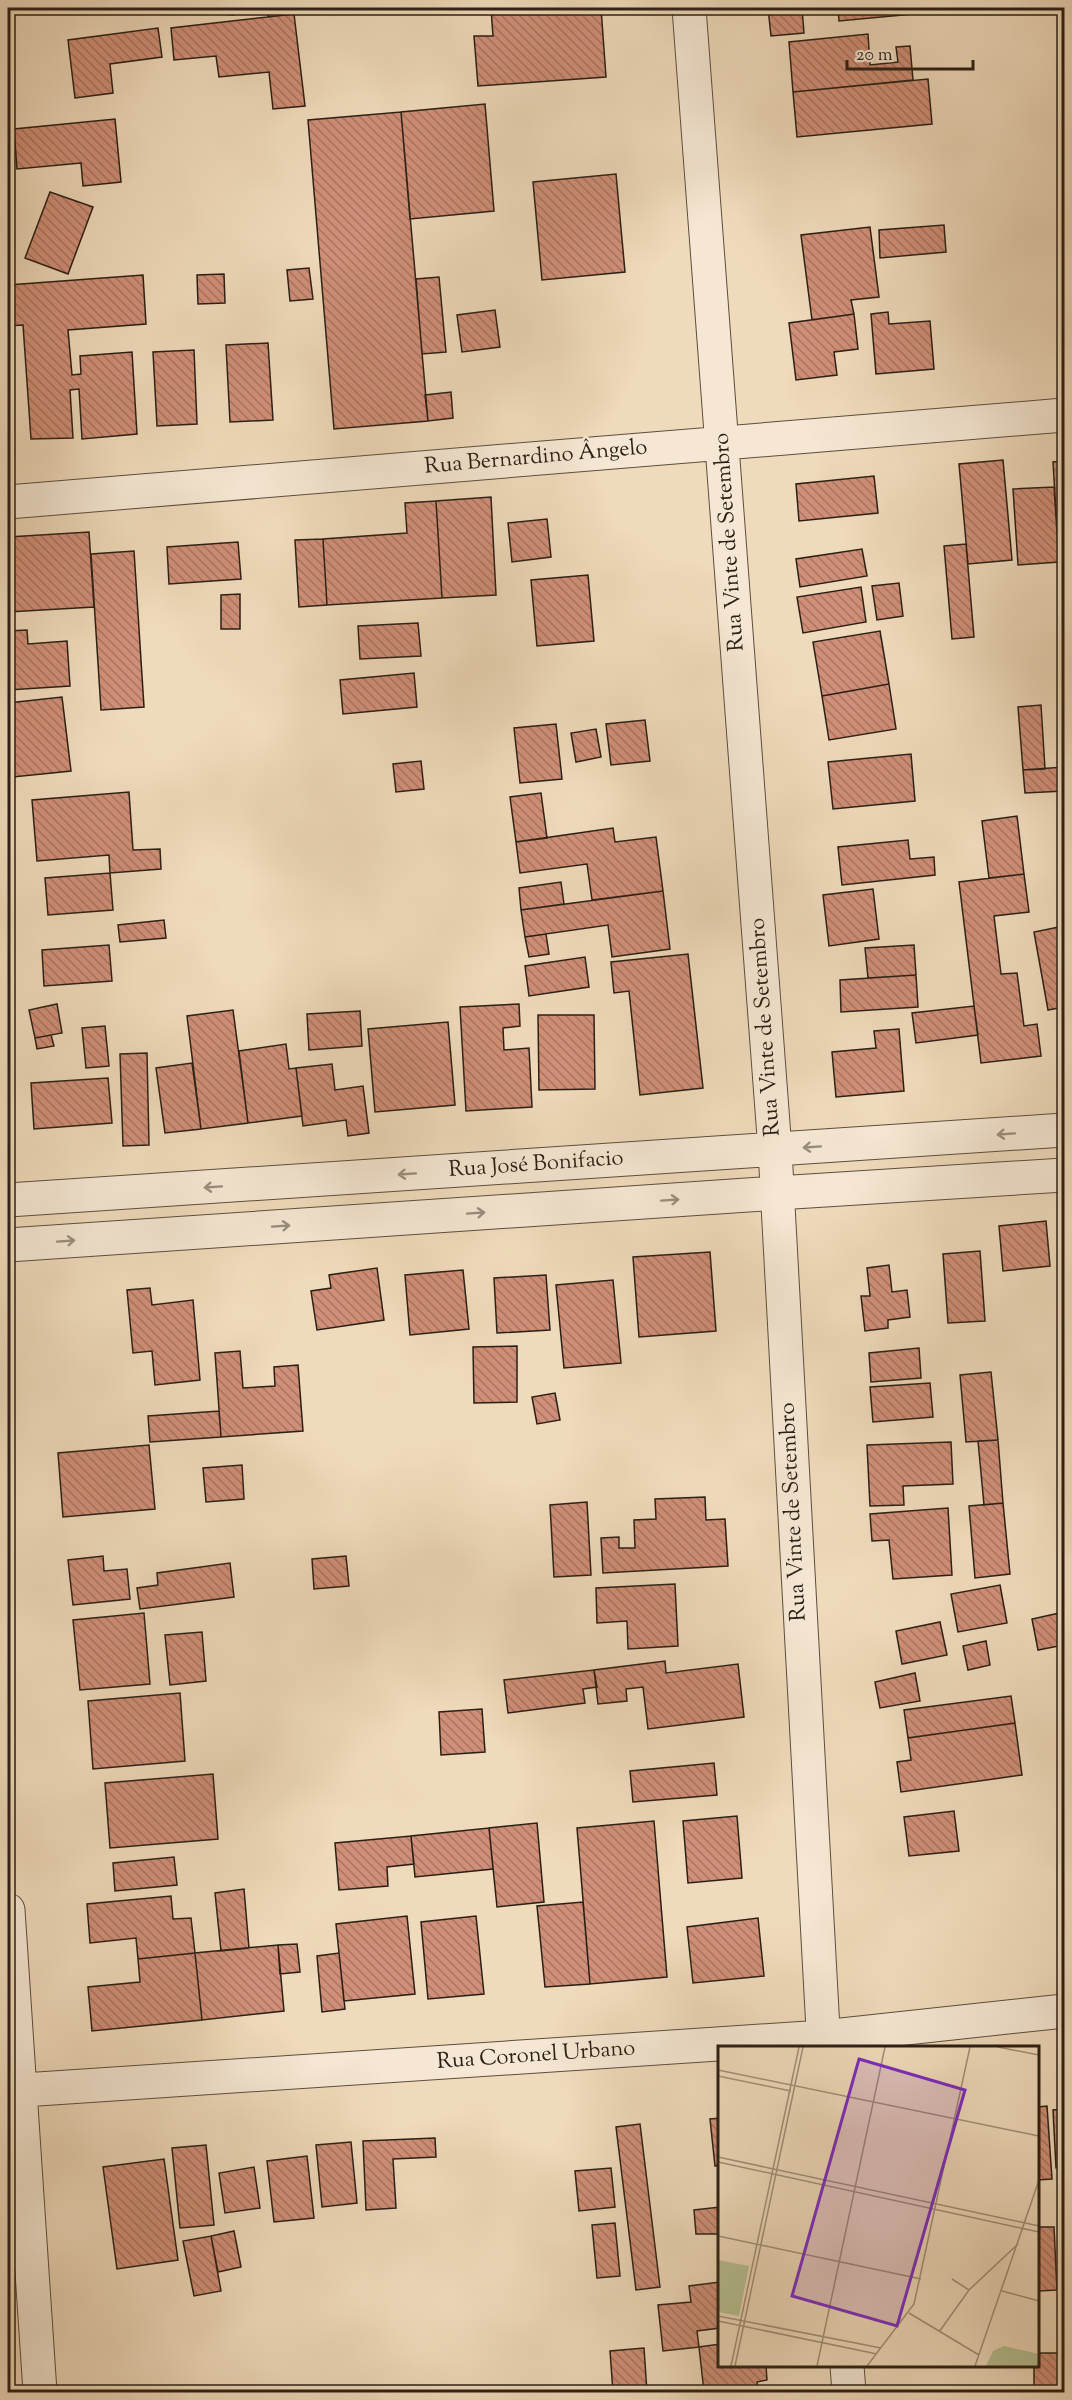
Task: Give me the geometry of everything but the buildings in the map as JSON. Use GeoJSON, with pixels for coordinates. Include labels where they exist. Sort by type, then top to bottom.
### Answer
{"type":"FeatureCollection","features":[{"type":"Feature","properties":{"kind":"street","name":"Rua Vinte de Setembro"},"geometry":{"type":"LineString","coordinates":[[689,8],[775,1150],[824,2042]]}},
{"type":"Feature","properties":{"kind":"street","name":"Rua Bernardino Ângelo"},"geometry":{"type":"LineString","coordinates":[[8,502],[1065,415]]}},
{"type":"Feature","properties":{"kind":"street","name":"Rua José Bonifacio"},"geometry":{"type":"LineString","coordinates":[[8,1200],[1065,1130]]}},
{"type":"Feature","properties":{"kind":"street","name":"Rua José Bonifacio"},"geometry":{"type":"LineString","coordinates":[[8,1245],[777,1192],[1065,1175]]}},
{"type":"Feature","properties":{"kind":"street"},"geometry":{"type":"LineString","coordinates":[[8,1910],[14,2090],[40,2392]]}},
{"type":"Feature","properties":{"kind":"street","name":"Rua Coronel Urbano"},"geometry":{"type":"LineString","coordinates":[[756,2046],[824,2042],[1065,2011]]}},
{"type":"Feature","properties":{"kind":"street","name":"Rua Coronel Urbano"},"geometry":{"type":"LineString","coordinates":[[14,2090],[718,2048]]}},
{"type":"Feature","properties":{"kind":"street"},"geometry":{"type":"LineString","coordinates":[[847,2367],[849,2392]]}}]}
